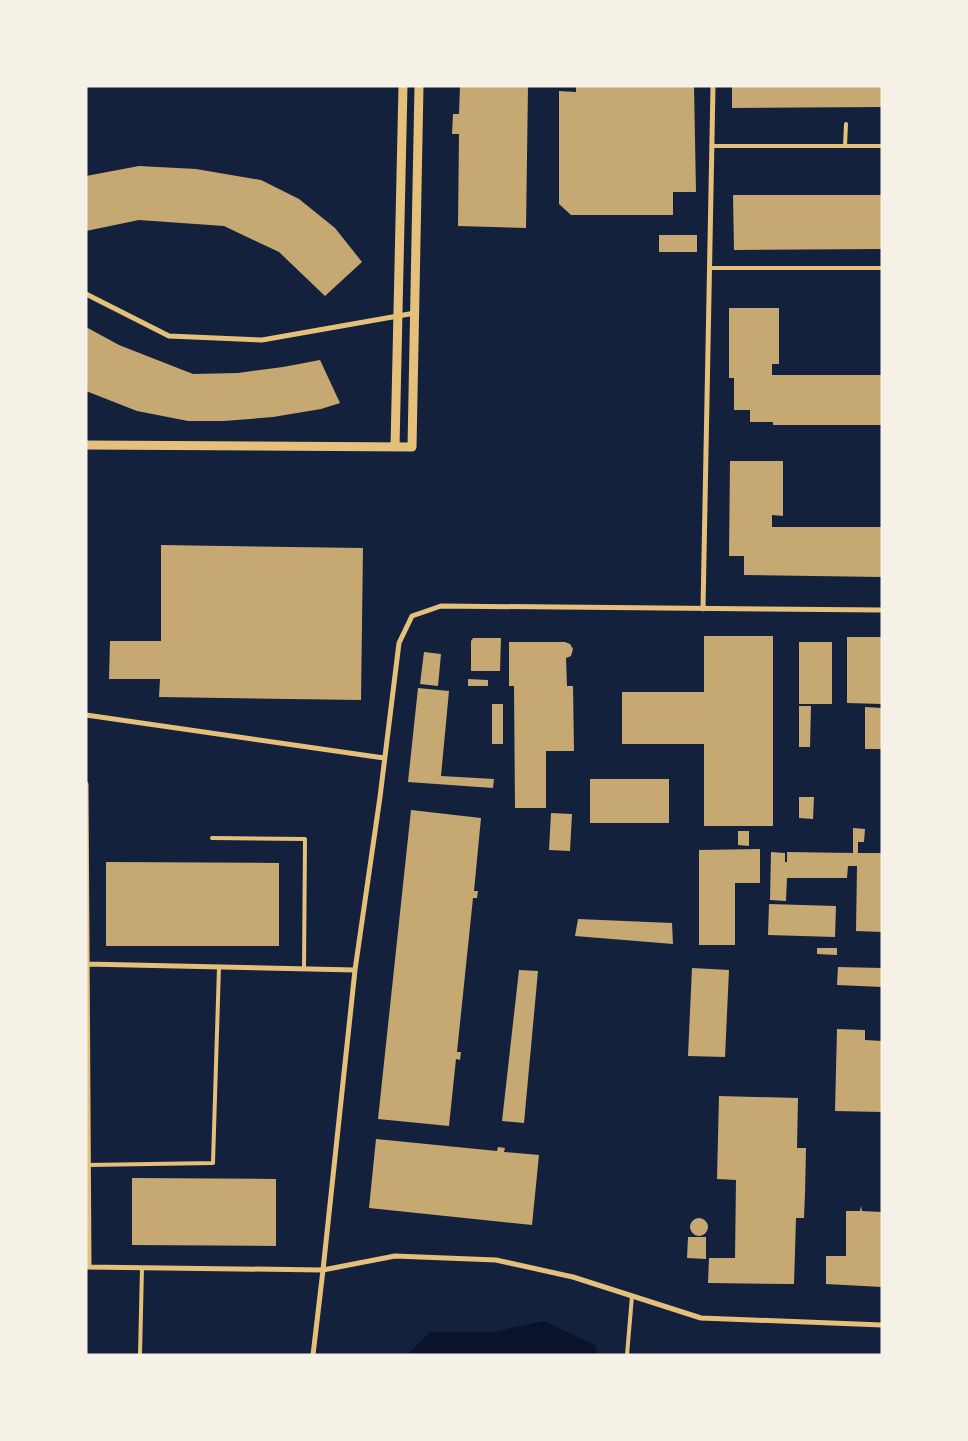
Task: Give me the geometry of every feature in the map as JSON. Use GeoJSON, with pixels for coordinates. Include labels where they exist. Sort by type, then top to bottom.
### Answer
{"type":"FeatureCollection","features":[{"type":"Feature","properties":{"kind":"street"},"geometry":{"type":"LineString","coordinates":[[395,447],[403,86]]}},
{"type":"Feature","properties":{"kind":"street"},"geometry":{"type":"LineString","coordinates":[[86,445],[412,448],[419,86]]}},
{"type":"Feature","properties":{"kind":"street"},"geometry":{"type":"LineString","coordinates":[[703,608],[713,86]]}},
{"type":"Feature","properties":{"kind":"street"},"geometry":{"type":"LineString","coordinates":[[86,294],[168,336],[262,340],[415,313]]}},
{"type":"Feature","properties":{"kind":"street"},"geometry":{"type":"LineString","coordinates":[[313,1355],[355,970],[399,643],[412,616],[441,606],[882,610]]}},
{"type":"Feature","properties":{"kind":"street"},"geometry":{"type":"LineString","coordinates":[[86,715],[384,758]]}},
{"type":"Feature","properties":{"kind":"street"},"geometry":{"type":"LineString","coordinates":[[86,784],[88,1267],[323,1270],[395,1256],[496,1260],[573,1277],[701,1318],[882,1325]]}},
{"type":"Feature","properties":{"kind":"street"},"geometry":{"type":"LineString","coordinates":[[87,964],[355,970]]}},
{"type":"Feature","properties":{"kind":"lane"},"geometry":{"type":"LineString","coordinates":[[845,146],[846,124]]}},
{"type":"Feature","properties":{"kind":"lane"},"geometry":{"type":"LineString","coordinates":[[711,146],[882,146]]}},
{"type":"Feature","properties":{"kind":"lane"},"geometry":{"type":"LineString","coordinates":[[709,268],[882,268]]}},
{"type":"Feature","properties":{"kind":"lane"},"geometry":{"type":"LineString","coordinates":[[212,838],[305,839],[304,969]]}},
{"type":"Feature","properties":{"kind":"lane"},"geometry":{"type":"LineString","coordinates":[[87,1165],[213,1163],[218,967]]}},
{"type":"Feature","properties":{"kind":"lane"},"geometry":{"type":"LineString","coordinates":[[140,1355],[142,1268]]}},
{"type":"Feature","properties":{"kind":"lane"},"geometry":{"type":"LineString","coordinates":[[627,1355],[632,1296]]}},
{"type":"Feature","properties":{"kind":"water"},"geometry":{"type":"Polygon","coordinates":[[[544,1321],[596,1346],[597,1355],[407,1355],[430,1332],[492,1332],[544,1321]]]}},
{"type":"Feature","properties":{"kind":"building"},"geometry":{"type":"Polygon","coordinates":[[[460,86],[528,86],[526,228],[458,226],[459,134],[452,134],[453,114],[459,114],[460,86]]]}},
{"type":"Feature","properties":{"kind":"building"},"geometry":{"type":"Polygon","coordinates":[[[576,86],[694,86],[696,192],[673,192],[673,215],[571,215],[559,204],[559,91],[576,92],[576,86]]]}},
{"type":"Feature","properties":{"kind":"building"},"geometry":{"type":"Polygon","coordinates":[[[732,86],[882,86],[882,107],[732,108],[732,86]]]}},
{"type":"Feature","properties":{"kind":"building"},"geometry":{"type":"Polygon","coordinates":[[[139,166],[196,169],[261,180],[299,199],[335,228],[362,262],[325,296],[279,252],[224,226],[139,220],[86,231],[86,176],[139,166]]]}},
{"type":"Feature","properties":{"kind":"building"},"geometry":{"type":"Polygon","coordinates":[[[733,195],[882,195],[882,249],[734,250],[733,195]]]}},
{"type":"Feature","properties":{"kind":"building"},"geometry":{"type":"Polygon","coordinates":[[[659,235],[697,235],[697,252],[659,252],[659,235]]]}},
{"type":"Feature","properties":{"kind":"building"},"geometry":{"type":"Polygon","coordinates":[[[729,308],[779,308],[779,364],[772,364],[772,375],[882,375],[882,425],[773,425],[773,422],[750,422],[750,410],[734,410],[734,378],[729,378],[729,308]]]}},
{"type":"Feature","properties":{"kind":"building"},"geometry":{"type":"Polygon","coordinates":[[[86,327],[119,345],[193,374],[238,373],[320,360],[340,403],[321,409],[273,417],[224,421],[188,421],[137,411],[86,391],[86,327]]]}},
{"type":"Feature","properties":{"kind":"building"},"geometry":{"type":"Polygon","coordinates":[[[730,461],[783,461],[783,516],[772,515],[772,527],[882,527],[882,577],[744,575],[744,556],[729,556],[730,461]]]}},
{"type":"Feature","properties":{"kind":"building"},"geometry":{"type":"Polygon","coordinates":[[[161,545],[363,548],[361,700],[159,697],[160,679],[109,679],[110,641],[161,641],[161,545]]]}},
{"type":"Feature","properties":{"kind":"building"},"geometry":{"type":"Polygon","coordinates":[[[704,636],[773,636],[773,826],[704,826],[704,744],[622,744],[622,692],[704,692],[704,636]]]}},
{"type":"Feature","properties":{"kind":"building"},"geometry":{"type":"Polygon","coordinates":[[[847,637],[882,637],[882,704],[847,703],[847,637]]]}},
{"type":"Feature","properties":{"kind":"building"},"geometry":{"type":"Polygon","coordinates":[[[473,638],[501,638],[500,671],[471,671],[471,641],[473,638]]]}},
{"type":"Feature","properties":{"kind":"building"},"geometry":{"type":"Polygon","coordinates":[[[509,642],[565,642],[570,644],[573,649],[571,656],[566,658],[567,686],[573,686],[574,751],[546,751],[546,808],[515,808],[514,686],[509,686],[509,642]]]}},
{"type":"Feature","properties":{"kind":"building"},"geometry":{"type":"Polygon","coordinates":[[[799,642],[832,642],[832,704],[799,704],[799,642]]]}},
{"type":"Feature","properties":{"kind":"building"},"geometry":{"type":"Polygon","coordinates":[[[424,652],[441,654],[438,686],[420,684],[424,652]]]}},
{"type":"Feature","properties":{"kind":"building"},"geometry":{"type":"Polygon","coordinates":[[[468,679],[488,680],[488,686],[468,686],[468,679]]]}},
{"type":"Feature","properties":{"kind":"building"},"geometry":{"type":"Polygon","coordinates":[[[418,688],[449,691],[441,776],[494,779],[493,788],[408,782],[418,688]]]}},
{"type":"Feature","properties":{"kind":"building"},"geometry":{"type":"Polygon","coordinates":[[[492,704],[503,704],[503,744],[492,744],[492,704]]]}},
{"type":"Feature","properties":{"kind":"building"},"geometry":{"type":"Polygon","coordinates":[[[799,706],[811,706],[810,747],[799,747],[799,706]]]}},
{"type":"Feature","properties":{"kind":"building"},"geometry":{"type":"Polygon","coordinates":[[[865,707],[882,708],[882,749],[865,749],[865,707]]]}},
{"type":"Feature","properties":{"kind":"building"},"geometry":{"type":"Polygon","coordinates":[[[590,779],[669,779],[669,823],[590,823],[590,779]]]}},
{"type":"Feature","properties":{"kind":"building"},"geometry":{"type":"Polygon","coordinates":[[[799,797],[814,797],[813,819],[799,818],[799,797]]]}},
{"type":"Feature","properties":{"kind":"building"},"geometry":{"type":"Polygon","coordinates":[[[411,810],[481,818],[474,891],[478,891],[477,898],[473,898],[457,1052],[461,1052],[460,1060],[456,1059],[449,1126],[378,1119],[411,810]]]}},
{"type":"Feature","properties":{"kind":"building"},"geometry":{"type":"Polygon","coordinates":[[[551,813],[572,814],[570,851],[549,850],[551,813]]]}},
{"type":"Feature","properties":{"kind":"building"},"geometry":{"type":"Polygon","coordinates":[[[853,828],[865,829],[864,842],[858,842],[858,853],[882,853],[882,932],[856,931],[857,866],[848,866],[847,878],[787,878],[786,901],[770,900],[771,852],[785,853],[785,862],[787,862],[787,852],[853,853],[853,828]]]}},
{"type":"Feature","properties":{"kind":"building"},"geometry":{"type":"Polygon","coordinates":[[[738,831],[749,831],[749,846],[738,845],[738,831]]]}},
{"type":"Feature","properties":{"kind":"building"},"geometry":{"type":"Polygon","coordinates":[[[760,849],[760,883],[735,883],[735,945],[699,945],[699,850],[760,849]]]}},
{"type":"Feature","properties":{"kind":"building"},"geometry":{"type":"Polygon","coordinates":[[[106,862],[279,863],[279,946],[106,946],[106,862]]]}},
{"type":"Feature","properties":{"kind":"building"},"geometry":{"type":"Polygon","coordinates":[[[769,904],[836,906],[835,937],[768,935],[769,904]]]}},
{"type":"Feature","properties":{"kind":"building"},"geometry":{"type":"Polygon","coordinates":[[[578,919],[672,923],[673,944],[575,936],[578,919]]]}},
{"type":"Feature","properties":{"kind":"building"},"geometry":{"type":"Polygon","coordinates":[[[817,948],[837,948],[837,955],[817,954],[817,948]]]}},
{"type":"Feature","properties":{"kind":"building"},"geometry":{"type":"Polygon","coordinates":[[[838,967],[882,968],[882,987],[837,985],[838,967]]]}},
{"type":"Feature","properties":{"kind":"building"},"geometry":{"type":"Polygon","coordinates":[[[692,968],[729,970],[725,1057],[688,1056],[692,968]]]}},
{"type":"Feature","properties":{"kind":"building"},"geometry":{"type":"Polygon","coordinates":[[[519,970],[538,971],[524,1123],[502,1121],[519,970]]]}},
{"type":"Feature","properties":{"kind":"building"},"geometry":{"type":"Polygon","coordinates":[[[837,1029],[865,1030],[865,1040],[882,1041],[882,1112],[835,1111],[837,1029]]]}},
{"type":"Feature","properties":{"kind":"building"},"geometry":{"type":"Polygon","coordinates":[[[719,1096],[798,1098],[797,1148],[806,1148],[804,1218],[796,1218],[794,1284],[708,1283],[709,1258],[735,1258],[736,1180],[717,1179],[719,1096]]]}},
{"type":"Feature","properties":{"kind":"building"},"geometry":{"type":"Polygon","coordinates":[[[376,1139],[497,1151],[498,1147],[505,1148],[504,1152],[539,1155],[532,1225],[369,1208],[376,1139]]]}},
{"type":"Feature","properties":{"kind":"building"},"geometry":{"type":"Polygon","coordinates":[[[132,1178],[276,1179],[276,1246],[132,1245],[132,1178]]]}},
{"type":"Feature","properties":{"kind":"building"},"geometry":{"type":"Polygon","coordinates":[[[861,1206],[862,1211],[882,1212],[882,1287],[826,1284],[826,1256],[846,1256],[846,1211],[860,1211],[861,1206]]]}},
{"type":"Feature","properties":{"kind":"building"},"geometry":{"type":"Polygon","coordinates":[[[699,1218],[705,1221],[708,1227],[705,1233],[699,1236],[693,1233],[690,1227],[693,1221],[699,1218]]]}},
{"type":"Feature","properties":{"kind":"building"},"geometry":{"type":"Polygon","coordinates":[[[688,1237],[706,1237],[706,1259],[687,1258],[688,1237]]]}}]}
